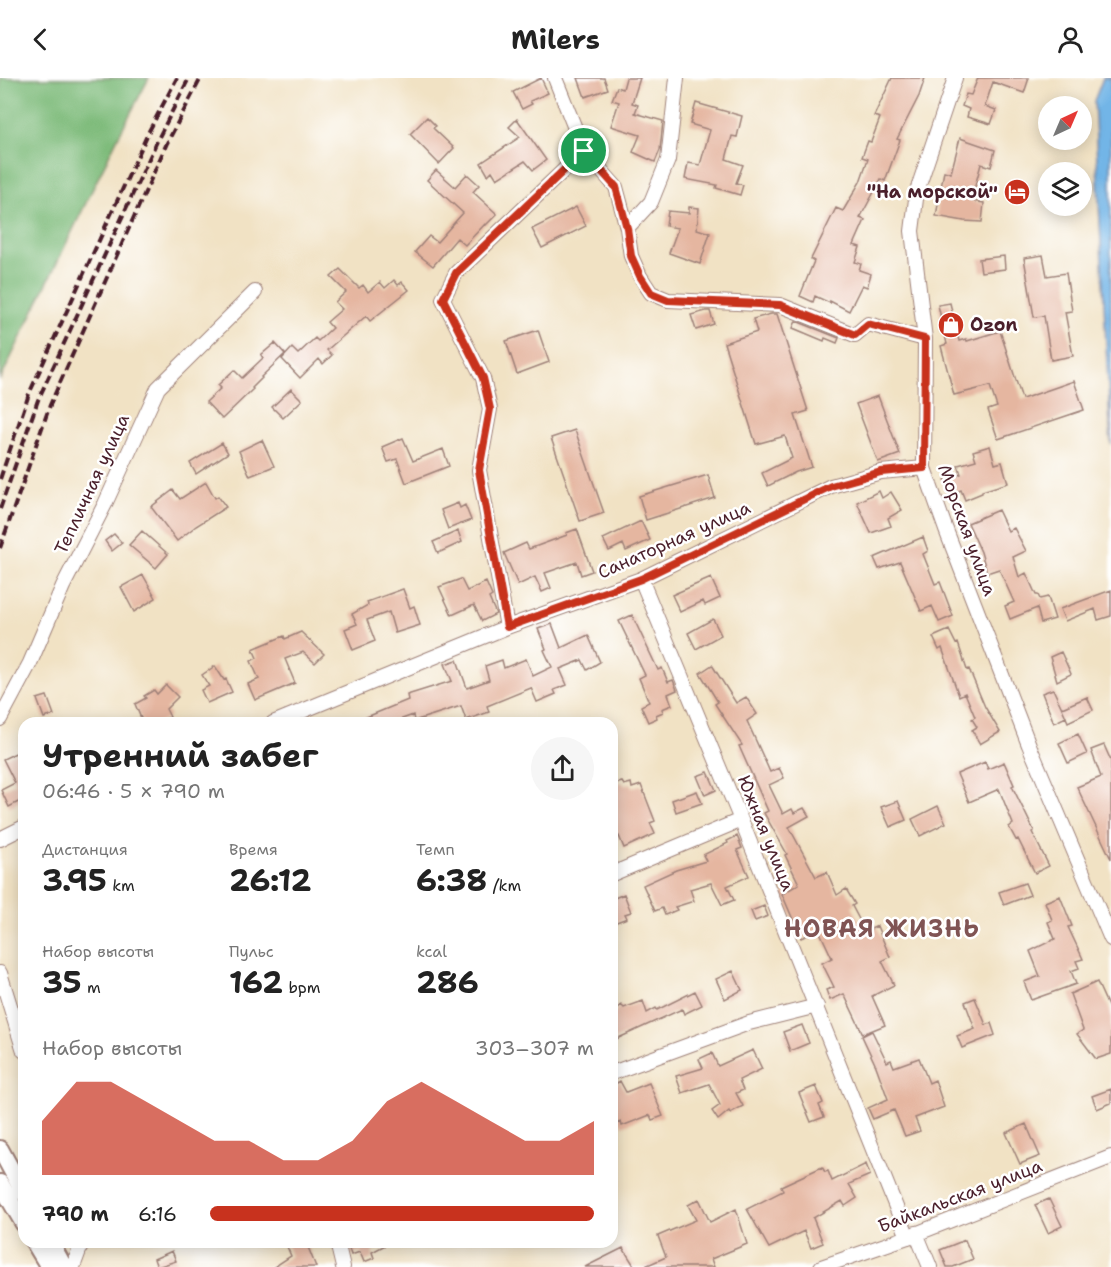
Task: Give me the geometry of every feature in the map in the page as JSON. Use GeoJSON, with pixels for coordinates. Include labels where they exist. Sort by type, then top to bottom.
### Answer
{"type":"FeatureCollection","features":[{"type":"Feature","properties":{"kind":"main road"},"geometry":{"type":"LineString","coordinates":[[0,1149],[18,1182]]}},
{"type":"Feature","properties":{"kind":"main road"},"geometry":{"type":"LineString","coordinates":[[0,1183],[18,1214]]}},
{"type":"Feature","properties":{"kind":"main road"},"geometry":{"type":"LineString","coordinates":[[38,1248],[49,1267]]}},
{"type":"Feature","properties":{"kind":"main road"},"geometry":{"type":"LineString","coordinates":[[53,1248],[64,1267]]}},
{"type":"Feature","properties":{"kind":"street"},"geometry":{"type":"LineString","coordinates":[[555,78],[584,151],[616,187],[627,228],[631,256],[651,293],[668,300],[780,305],[855,335],[868,324],[925,339]]}},
{"type":"Feature","properties":{"kind":"street"},"geometry":{"type":"LineString","coordinates":[[627,228],[651,202],[668,160],[676,78]]}},
{"type":"Feature","properties":{"kind":"street","name":"Морская улица"},"geometry":{"type":"LineString","coordinates":[[955,78],[917,191],[912,231],[925,339],[924,468],[1029,745],[1111,939]]}},
{"type":"Feature","properties":{"kind":"street"},"geometry":{"type":"LineString","coordinates":[[507,627],[479,470],[490,409],[483,378],[443,299],[456,273],[584,151]]}},
{"type":"Feature","properties":{"kind":"street","name":"Тепличная улица"},"geometry":{"type":"LineString","coordinates":[[0,719],[30,663],[63,586],[105,504],[158,388],[255,292]]}},
{"type":"Feature","properties":{"kind":"street","name":"Санаторная улица"},"geometry":{"type":"LineString","coordinates":[[288,717],[507,627],[641,579],[831,486],[881,472],[924,468]]}},
{"type":"Feature","properties":{"kind":"street","name":"Южная улица"},"geometry":{"type":"LineString","coordinates":[[641,579],[912,1235],[930,1267]]}},
{"type":"Feature","properties":{"kind":"street"},"geometry":{"type":"LineString","coordinates":[[618,871],[741,820]]}},
{"type":"Feature","properties":{"kind":"street"},"geometry":{"type":"LineString","coordinates":[[0,839],[18,830]]}},
{"type":"Feature","properties":{"kind":"street"},"geometry":{"type":"LineString","coordinates":[[0,973],[18,1032]]}},
{"type":"Feature","properties":{"kind":"street"},"geometry":{"type":"LineString","coordinates":[[618,1071],[749,1023],[817,1006]]}},
{"type":"Feature","properties":{"kind":"street","name":"Байкальская улица"},"geometry":{"type":"LineString","coordinates":[[821,1267],[912,1235],[1111,1157]]}},
{"type":"Feature","properties":{"kind":"street"},"geometry":{"type":"LineString","coordinates":[[73,1267],[78,1248]]}},
{"type":"Feature","properties":{"kind":"street"},"geometry":{"type":"LineString","coordinates":[[80,1248],[86,1267]]}},
{"type":"Feature","properties":{"kind":"street"},"geometry":{"type":"LineString","coordinates":[[339,1248],[344,1267]]}},
{"type":"Feature","properties":{"kind":"green space"},"geometry":{"type":"Polygon","coordinates":[[[0,78],[149,78],[0,380],[0,78]]]}},
{"type":"Feature","properties":{"kind":"water"},"geometry":{"type":"Polygon","coordinates":[[[1103,78],[1111,78],[1111,445],[1094,101],[1103,78]]]}},
{"type":"Feature","properties":{"kind":"building"},"geometry":{"type":"Polygon","coordinates":[[[541,78],[548,93],[530,101],[532,104],[522,109],[513,92],[541,78]]]}},
{"type":"Feature","properties":{"kind":"building"},"geometry":{"type":"Polygon","coordinates":[[[578,78],[604,78],[608,89],[585,97],[578,78]]]}},
{"type":"Feature","properties":{"kind":"building"},"geometry":{"type":"Polygon","coordinates":[[[626,78],[640,78],[632,103],[638,105],[635,113],[663,121],[660,150],[655,162],[633,152],[640,135],[611,126],[619,102],[612,100],[617,87],[623,89],[626,78]]]}},
{"type":"Feature","properties":{"kind":"building"},"geometry":{"type":"Polygon","coordinates":[[[892,78],[925,78],[919,96],[897,139],[900,140],[885,181],[881,179],[860,218],[865,220],[854,245],[860,247],[855,262],[861,264],[859,270],[871,274],[867,287],[862,285],[849,311],[815,296],[813,302],[800,296],[814,261],[811,259],[836,208],[843,211],[860,182],[868,159],[862,157],[868,141],[871,142],[880,118],[874,116],[892,78]]]}},
{"type":"Feature","properties":{"kind":"building"},"geometry":{"type":"Polygon","coordinates":[[[978,78],[1029,78],[1024,93],[993,82],[985,106],[996,110],[991,124],[967,117],[969,109],[962,106],[966,94],[971,95],[978,78]]]}},
{"type":"Feature","properties":{"kind":"building"},"geometry":{"type":"Polygon","coordinates":[[[696,103],[742,116],[737,137],[732,136],[726,159],[743,165],[736,183],[743,185],[740,195],[716,188],[717,185],[685,179],[688,163],[700,165],[710,130],[690,124],[696,103]]]}},
{"type":"Feature","properties":{"kind":"building"},"geometry":{"type":"Polygon","coordinates":[[[427,117],[436,126],[433,128],[454,148],[439,164],[410,134],[427,117]]]}},
{"type":"Feature","properties":{"kind":"building"},"geometry":{"type":"Polygon","coordinates":[[[517,119],[546,160],[533,170],[525,161],[497,179],[492,171],[488,175],[481,163],[520,137],[509,127],[517,119]]]}},
{"type":"Feature","properties":{"kind":"building"},"geometry":{"type":"Polygon","coordinates":[[[960,138],[995,150],[991,167],[981,164],[971,201],[984,203],[982,222],[936,216],[944,171],[951,173],[960,138]]]}},
{"type":"Feature","properties":{"kind":"building"},"geometry":{"type":"Polygon","coordinates":[[[436,170],[455,187],[467,174],[479,185],[473,192],[497,214],[465,245],[457,238],[433,266],[415,252],[429,236],[437,242],[463,213],[427,180],[436,170]]]}},
{"type":"Feature","properties":{"kind":"building"},"geometry":{"type":"Polygon","coordinates":[[[576,207],[586,226],[542,248],[532,229],[576,207]]]}},
{"type":"Feature","properties":{"kind":"building"},"geometry":{"type":"Polygon","coordinates":[[[689,207],[699,208],[697,229],[710,233],[700,264],[669,253],[678,228],[666,226],[668,211],[689,213],[689,207]]]}},
{"type":"Feature","properties":{"kind":"building"},"geometry":{"type":"Polygon","coordinates":[[[1043,255],[1047,276],[1066,273],[1072,311],[1065,312],[1073,356],[1051,360],[1044,316],[1034,317],[1024,258],[1043,255]]]}},
{"type":"Feature","properties":{"kind":"building"},"geometry":{"type":"Polygon","coordinates":[[[1004,256],[1005,269],[981,272],[979,259],[1004,256]]]}},
{"type":"Feature","properties":{"kind":"building"},"geometry":{"type":"Polygon","coordinates":[[[340,269],[359,288],[363,285],[368,292],[380,282],[385,288],[394,280],[398,285],[402,282],[409,290],[370,321],[366,316],[327,350],[332,355],[323,364],[319,359],[300,378],[282,359],[292,348],[298,354],[315,338],[318,341],[332,328],[327,322],[342,309],[335,302],[346,292],[331,277],[340,269]]]}},
{"type":"Feature","properties":{"kind":"building"},"geometry":{"type":"Polygon","coordinates":[[[950,303],[959,341],[966,339],[967,341],[1000,331],[1022,399],[1074,381],[1084,410],[998,439],[988,410],[997,407],[990,386],[954,395],[941,346],[947,344],[938,305],[950,303]]]}},
{"type":"Feature","properties":{"kind":"building"},"geometry":{"type":"Polygon","coordinates":[[[710,311],[714,324],[696,330],[691,315],[710,311]]]}},
{"type":"Feature","properties":{"kind":"building"},"geometry":{"type":"Polygon","coordinates":[[[777,314],[808,411],[795,415],[812,467],[768,486],[762,473],[792,458],[785,436],[756,444],[724,343],[757,332],[753,319],[777,314]]]}},
{"type":"Feature","properties":{"kind":"building"},"geometry":{"type":"Polygon","coordinates":[[[796,321],[839,338],[837,343],[825,338],[824,341],[793,328],[796,321]]]}},
{"type":"Feature","properties":{"kind":"building"},"geometry":{"type":"Polygon","coordinates":[[[538,330],[549,362],[517,374],[506,341],[538,330]]]}},
{"type":"Feature","properties":{"kind":"building"},"geometry":{"type":"Polygon","coordinates":[[[275,343],[285,354],[222,419],[206,402],[221,388],[218,385],[234,370],[242,378],[263,358],[261,355],[275,343]]]}},
{"type":"Feature","properties":{"kind":"building"},"geometry":{"type":"Polygon","coordinates":[[[291,389],[302,400],[283,418],[272,407],[291,389]]]}},
{"type":"Feature","properties":{"kind":"building"},"geometry":{"type":"Polygon","coordinates":[[[878,396],[900,454],[878,462],[856,404],[878,396]]]}},
{"type":"Feature","properties":{"kind":"building"},"geometry":{"type":"Polygon","coordinates":[[[575,430],[604,513],[580,521],[551,438],[575,430]]]}},
{"type":"Feature","properties":{"kind":"building"},"geometry":{"type":"Polygon","coordinates":[[[403,438],[413,461],[443,449],[449,466],[406,483],[397,459],[388,462],[382,447],[403,438]]]}},
{"type":"Feature","properties":{"kind":"building"},"geometry":{"type":"Polygon","coordinates":[[[262,440],[274,466],[250,476],[239,451],[262,440]]]}},
{"type":"Feature","properties":{"kind":"building"},"geometry":{"type":"Polygon","coordinates":[[[222,443],[228,453],[196,474],[190,463],[222,443]]]}},
{"type":"Feature","properties":{"kind":"building"},"geometry":{"type":"Polygon","coordinates":[[[990,446],[995,464],[1002,462],[1008,483],[982,491],[965,500],[961,490],[951,494],[945,480],[961,474],[958,465],[976,460],[973,451],[990,446]]]}},
{"type":"Feature","properties":{"kind":"building"},"geometry":{"type":"Polygon","coordinates":[[[708,475],[715,498],[646,520],[639,496],[708,475]]]}},
{"type":"Feature","properties":{"kind":"building"},"geometry":{"type":"Polygon","coordinates":[[[206,482],[215,498],[218,496],[226,507],[177,541],[151,507],[173,490],[180,499],[206,482]]]}},
{"type":"Feature","properties":{"kind":"building"},"geometry":{"type":"Polygon","coordinates":[[[879,491],[882,498],[891,492],[902,510],[888,518],[891,526],[871,533],[857,502],[879,491]]]}},
{"type":"Feature","properties":{"kind":"building"},"geometry":{"type":"Polygon","coordinates":[[[458,503],[460,508],[465,505],[471,520],[448,529],[441,510],[458,503]]]}},
{"type":"Feature","properties":{"kind":"building"},"geometry":{"type":"Polygon","coordinates":[[[998,510],[1008,531],[1014,528],[1026,551],[1013,557],[1019,577],[1026,573],[1036,595],[1040,599],[1048,597],[1055,619],[1041,623],[1037,608],[1010,619],[1005,606],[1014,602],[999,569],[987,573],[981,552],[968,523],[998,510]]]}},
{"type":"Feature","properties":{"kind":"building"},"geometry":{"type":"Polygon","coordinates":[[[641,521],[650,540],[626,551],[623,544],[609,551],[603,539],[641,521]]]}},
{"type":"Feature","properties":{"kind":"building"},"geometry":{"type":"Polygon","coordinates":[[[577,529],[592,571],[581,575],[577,562],[545,573],[551,588],[542,592],[535,577],[518,585],[504,553],[526,543],[529,549],[577,529]]]}},
{"type":"Feature","properties":{"kind":"building"},"geometry":{"type":"Polygon","coordinates":[[[142,531],[168,554],[156,568],[129,545],[142,531]]]}},
{"type":"Feature","properties":{"kind":"building"},"geometry":{"type":"Polygon","coordinates":[[[458,531],[462,542],[438,553],[433,542],[458,531]]]}},
{"type":"Feature","properties":{"kind":"building"},"geometry":{"type":"Polygon","coordinates":[[[114,534],[122,543],[112,551],[105,541],[114,534]]]}},
{"type":"Feature","properties":{"kind":"building"},"geometry":{"type":"Polygon","coordinates":[[[923,537],[928,551],[923,554],[935,584],[940,582],[953,616],[939,622],[932,606],[921,611],[900,562],[879,569],[874,558],[923,537]]]}},
{"type":"Feature","properties":{"kind":"building"},"geometry":{"type":"Polygon","coordinates":[[[143,575],[156,598],[134,612],[121,587],[143,575]]]}},
{"type":"Feature","properties":{"kind":"building"},"geometry":{"type":"Polygon","coordinates":[[[711,578],[720,598],[705,605],[703,601],[680,612],[672,595],[711,578]]]}},
{"type":"Feature","properties":{"kind":"building"},"geometry":{"type":"Polygon","coordinates":[[[461,579],[467,591],[486,582],[492,596],[489,598],[496,614],[482,621],[474,605],[452,615],[439,587],[461,579]]]}},
{"type":"Feature","properties":{"kind":"building"},"geometry":{"type":"Polygon","coordinates":[[[403,589],[410,608],[414,606],[420,625],[395,633],[389,612],[367,620],[375,641],[353,650],[345,629],[357,624],[352,614],[368,605],[367,602],[403,589]]]}},
{"type":"Feature","properties":{"kind":"building"},"geometry":{"type":"Polygon","coordinates":[[[1111,590],[1111,616],[1098,620],[1095,609],[1065,621],[1060,609],[1111,590]]]}},
{"type":"Feature","properties":{"kind":"building"},"geometry":{"type":"Polygon","coordinates":[[[632,615],[658,670],[662,668],[668,682],[673,680],[677,690],[668,694],[672,705],[662,709],[663,712],[656,715],[657,718],[648,722],[641,706],[649,702],[639,678],[645,675],[619,621],[632,615]]]}},
{"type":"Feature","properties":{"kind":"building"},"geometry":{"type":"Polygon","coordinates":[[[713,619],[721,635],[696,649],[688,633],[713,619]]]}},
{"type":"Feature","properties":{"kind":"building"},"geometry":{"type":"Polygon","coordinates":[[[552,624],[561,648],[588,635],[600,662],[587,670],[582,660],[560,669],[567,685],[554,690],[556,694],[537,702],[531,688],[487,706],[489,712],[475,717],[465,717],[461,706],[427,717],[413,717],[413,715],[367,717],[408,700],[407,695],[452,681],[445,664],[457,660],[467,688],[489,680],[485,666],[502,660],[504,668],[526,659],[533,676],[552,667],[538,629],[552,624]]]}},
{"type":"Feature","properties":{"kind":"building"},"geometry":{"type":"Polygon","coordinates":[[[949,630],[956,644],[958,643],[967,670],[969,669],[985,707],[1000,732],[980,744],[972,730],[977,727],[972,719],[975,717],[965,693],[959,696],[942,648],[939,650],[933,637],[949,630]]]}},
{"type":"Feature","properties":{"kind":"building"},"geometry":{"type":"Polygon","coordinates":[[[301,632],[324,654],[315,663],[303,652],[285,659],[295,683],[255,700],[248,684],[259,679],[251,661],[257,658],[253,649],[284,636],[285,639],[301,632]]]}},
{"type":"Feature","properties":{"kind":"building"},"geometry":{"type":"Polygon","coordinates":[[[1061,652],[1071,674],[1057,681],[1050,657],[1061,652]]]}},
{"type":"Feature","properties":{"kind":"building"},"geometry":{"type":"Polygon","coordinates":[[[712,665],[736,703],[746,697],[757,714],[747,721],[770,772],[779,768],[784,778],[769,785],[783,814],[792,809],[794,813],[804,808],[809,816],[789,827],[816,877],[827,872],[837,895],[846,889],[855,904],[852,906],[861,923],[867,920],[871,929],[877,926],[890,957],[882,961],[894,985],[872,996],[885,1025],[863,1034],[844,994],[830,1000],[826,990],[834,987],[822,963],[832,958],[819,930],[801,938],[782,894],[799,884],[785,855],[787,854],[764,813],[768,811],[739,746],[742,745],[715,704],[718,702],[700,673],[712,665]]]}},
{"type":"Feature","properties":{"kind":"building"},"geometry":{"type":"Polygon","coordinates":[[[215,666],[224,680],[226,679],[232,692],[207,703],[201,690],[209,686],[202,675],[215,666]]]}},
{"type":"Feature","properties":{"kind":"building"},"geometry":{"type":"Polygon","coordinates":[[[166,685],[178,697],[166,709],[170,717],[140,717],[135,704],[154,690],[157,694],[166,685]]]}},
{"type":"Feature","properties":{"kind":"building"},"geometry":{"type":"Polygon","coordinates":[[[1053,689],[1066,717],[1054,723],[1042,693],[1053,689]]]}},
{"type":"Feature","properties":{"kind":"building"},"geometry":{"type":"Polygon","coordinates":[[[47,696],[54,715],[44,717],[37,699],[47,696]]]}},
{"type":"Feature","properties":{"kind":"building"},"geometry":{"type":"Polygon","coordinates":[[[1087,697],[1093,710],[1068,722],[1062,708],[1087,697]]]}},
{"type":"Feature","properties":{"kind":"building"},"geometry":{"type":"Polygon","coordinates":[[[1078,734],[1087,754],[1068,763],[1059,743],[1078,734]]]}},
{"type":"Feature","properties":{"kind":"building"},"geometry":{"type":"Polygon","coordinates":[[[1104,745],[1111,761],[1111,859],[1077,787],[1101,777],[1091,750],[1104,745]]]}},
{"type":"Feature","properties":{"kind":"building"},"geometry":{"type":"Polygon","coordinates":[[[18,752],[18,802],[9,807],[1,790],[15,783],[3,759],[18,752]]]}},
{"type":"Feature","properties":{"kind":"building"},"geometry":{"type":"Polygon","coordinates":[[[985,762],[988,769],[1004,762],[1014,785],[1012,786],[1049,866],[1035,873],[1018,839],[1016,840],[1009,827],[1013,824],[999,789],[969,802],[957,774],[985,762]]]}},
{"type":"Feature","properties":{"kind":"building"},"geometry":{"type":"Polygon","coordinates":[[[708,772],[716,790],[705,795],[697,776],[708,772]]]}},
{"type":"Feature","properties":{"kind":"building"},"geometry":{"type":"Polygon","coordinates":[[[622,782],[624,785],[631,783],[632,788],[641,785],[655,821],[650,823],[655,834],[624,848],[618,836],[618,783],[622,782]]]}},
{"type":"Feature","properties":{"kind":"building"},"geometry":{"type":"Polygon","coordinates":[[[697,791],[702,803],[676,812],[672,800],[697,791]]]}},
{"type":"Feature","properties":{"kind":"building"},"geometry":{"type":"Polygon","coordinates":[[[898,801],[906,820],[890,827],[881,807],[898,801]]]}},
{"type":"Feature","properties":{"kind":"building"},"geometry":{"type":"Polygon","coordinates":[[[938,806],[946,823],[920,836],[912,819],[938,806]]]}},
{"type":"Feature","properties":{"kind":"building"},"geometry":{"type":"Polygon","coordinates":[[[737,836],[742,848],[737,850],[749,876],[727,886],[734,900],[722,905],[711,883],[690,889],[694,901],[675,907],[677,910],[665,915],[662,908],[655,911],[643,885],[676,870],[706,861],[703,855],[737,836]]]}},
{"type":"Feature","properties":{"kind":"building"},"geometry":{"type":"Polygon","coordinates":[[[1025,883],[1030,895],[1004,905],[999,892],[1025,883]]]}},
{"type":"Feature","properties":{"kind":"building"},"geometry":{"type":"Polygon","coordinates":[[[624,894],[631,912],[625,914],[627,918],[618,921],[618,896],[624,894]]]}},
{"type":"Feature","properties":{"kind":"building"},"geometry":{"type":"Polygon","coordinates":[[[1060,896],[1072,926],[1068,927],[1083,959],[1076,961],[1079,968],[1071,971],[1076,984],[1031,1000],[1024,982],[1040,976],[1030,951],[1055,939],[1048,922],[1052,920],[1045,902],[1060,896]]]}},
{"type":"Feature","properties":{"kind":"building"},"geometry":{"type":"Polygon","coordinates":[[[764,906],[768,916],[755,921],[751,911],[764,906]]]}},
{"type":"Feature","properties":{"kind":"building"},"geometry":{"type":"Polygon","coordinates":[[[733,971],[742,990],[725,999],[716,979],[733,971]]]}},
{"type":"Feature","properties":{"kind":"building"},"geometry":{"type":"Polygon","coordinates":[[[1097,982],[1111,1013],[1111,1054],[1096,1059],[1077,1034],[1083,1030],[1070,994],[1097,982]]]}},
{"type":"Feature","properties":{"kind":"building"},"geometry":{"type":"Polygon","coordinates":[[[695,991],[702,1005],[684,1014],[682,1009],[618,1038],[618,1008],[621,1005],[624,1008],[643,1001],[647,1013],[656,1008],[657,1010],[695,991]]]}},
{"type":"Feature","properties":{"kind":"building"},"geometry":{"type":"Polygon","coordinates":[[[975,998],[986,1025],[991,1023],[995,1035],[962,1048],[957,1036],[975,1029],[965,1002],[975,998]]]}},
{"type":"Feature","properties":{"kind":"building"},"geometry":{"type":"Polygon","coordinates":[[[802,1025],[809,1043],[790,1051],[783,1032],[802,1025]]]}},
{"type":"Feature","properties":{"kind":"building"},"geometry":{"type":"Polygon","coordinates":[[[872,1031],[887,1062],[891,1060],[894,1067],[919,1058],[929,1083],[935,1080],[944,1107],[915,1118],[920,1131],[905,1136],[894,1110],[873,1119],[868,1108],[888,1099],[862,1036],[872,1031]]]}},
{"type":"Feature","properties":{"kind":"building"},"geometry":{"type":"Polygon","coordinates":[[[753,1050],[762,1069],[739,1080],[743,1090],[736,1093],[743,1106],[730,1113],[729,1111],[718,1120],[712,1111],[720,1105],[709,1084],[682,1093],[676,1076],[703,1068],[699,1059],[712,1053],[718,1066],[753,1050]]]}},
{"type":"Feature","properties":{"kind":"building"},"geometry":{"type":"Polygon","coordinates":[[[620,1081],[626,1092],[649,1083],[663,1116],[652,1120],[650,1115],[622,1126],[621,1122],[618,1123],[618,1082],[620,1081]]]}},
{"type":"Feature","properties":{"kind":"building"},"geometry":{"type":"Polygon","coordinates":[[[816,1086],[823,1103],[819,1105],[824,1117],[811,1122],[799,1093],[816,1086]]]}},
{"type":"Feature","properties":{"kind":"building"},"geometry":{"type":"Polygon","coordinates":[[[1111,1089],[1111,1103],[1097,1109],[1092,1096],[1111,1089]]]}},
{"type":"Feature","properties":{"kind":"building"},"geometry":{"type":"Polygon","coordinates":[[[1026,1124],[1040,1156],[1020,1164],[1006,1133],[1026,1124]]]}},
{"type":"Feature","properties":{"kind":"building"},"geometry":{"type":"Polygon","coordinates":[[[866,1164],[870,1175],[849,1184],[857,1198],[845,1206],[842,1201],[813,1218],[823,1243],[811,1248],[804,1231],[769,1248],[747,1209],[783,1191],[781,1186],[822,1167],[825,1172],[828,1171],[832,1181],[866,1164]]]}},
{"type":"Feature","properties":{"kind":"building"},"geometry":{"type":"Polygon","coordinates":[[[699,1199],[710,1222],[736,1209],[747,1244],[711,1259],[714,1267],[643,1267],[666,1257],[658,1236],[696,1220],[688,1205],[699,1199]]]}},
{"type":"Feature","properties":{"kind":"building"},"geometry":{"type":"Polygon","coordinates":[[[1049,1199],[1062,1226],[1048,1233],[1035,1205],[1049,1199]]]}},
{"type":"Feature","properties":{"kind":"building"},"geometry":{"type":"Polygon","coordinates":[[[965,1240],[973,1259],[947,1267],[940,1250],[965,1240]]]}},
{"type":"Feature","properties":{"kind":"building"},"geometry":{"type":"Polygon","coordinates":[[[288,1248],[308,1248],[316,1267],[274,1267],[291,1256],[288,1248]]]}},
{"type":"Feature","properties":{"kind":"building"},"geometry":{"type":"Polygon","coordinates":[[[349,1248],[380,1248],[372,1252],[374,1258],[364,1262],[360,1252],[351,1255],[349,1248]]]}},
{"type":"Feature","properties":{"kind":"building"},"geometry":{"type":"Polygon","coordinates":[[[623,1248],[635,1267],[585,1267],[623,1248]]]}},
{"type":"Feature","properties":{"kind":"building"},"geometry":{"type":"Polygon","coordinates":[[[172,1251],[176,1261],[157,1267],[154,1259],[172,1251]]]}},
{"type":"Feature","properties":{"kind":"railway"},"geometry":{"type":"LineString","coordinates":[[0,479],[29,394],[149,131],[177,78]]}},
{"type":"Feature","properties":{"kind":"railway"},"geometry":{"type":"LineString","coordinates":[[0,509],[38,400],[158,139],[189,78]]}},
{"type":"Feature","properties":{"kind":"railway"},"geometry":{"type":"LineString","coordinates":[[0,548],[50,405],[167,143],[201,78]]}},
{"type":"Feature","properties":{"kind":"place","name":"\"На морской\""},"geometry":{"type":"Point","coordinates":[1017,192]}},
{"type":"Feature","properties":{"kind":"place","name":"Ozon"},"geometry":{"type":"Point","coordinates":[951,325]}},
{"type":"Feature","properties":{"kind":"district","name":"НОВАЯ ЖИЗНЬ"},"geometry":{"type":"Point","coordinates":[882,929]}},
{"type":"Feature","properties":{"kind":"route"},"geometry":{"type":"LineString","coordinates":[[584,151],[616,187],[627,228],[631,256],[651,293],[668,300],[780,305],[855,335],[868,324],[925,339],[924,468],[881,472],[831,486],[641,579],[507,627],[479,470],[490,409],[483,378],[443,299],[456,273],[584,151]]}}]}
